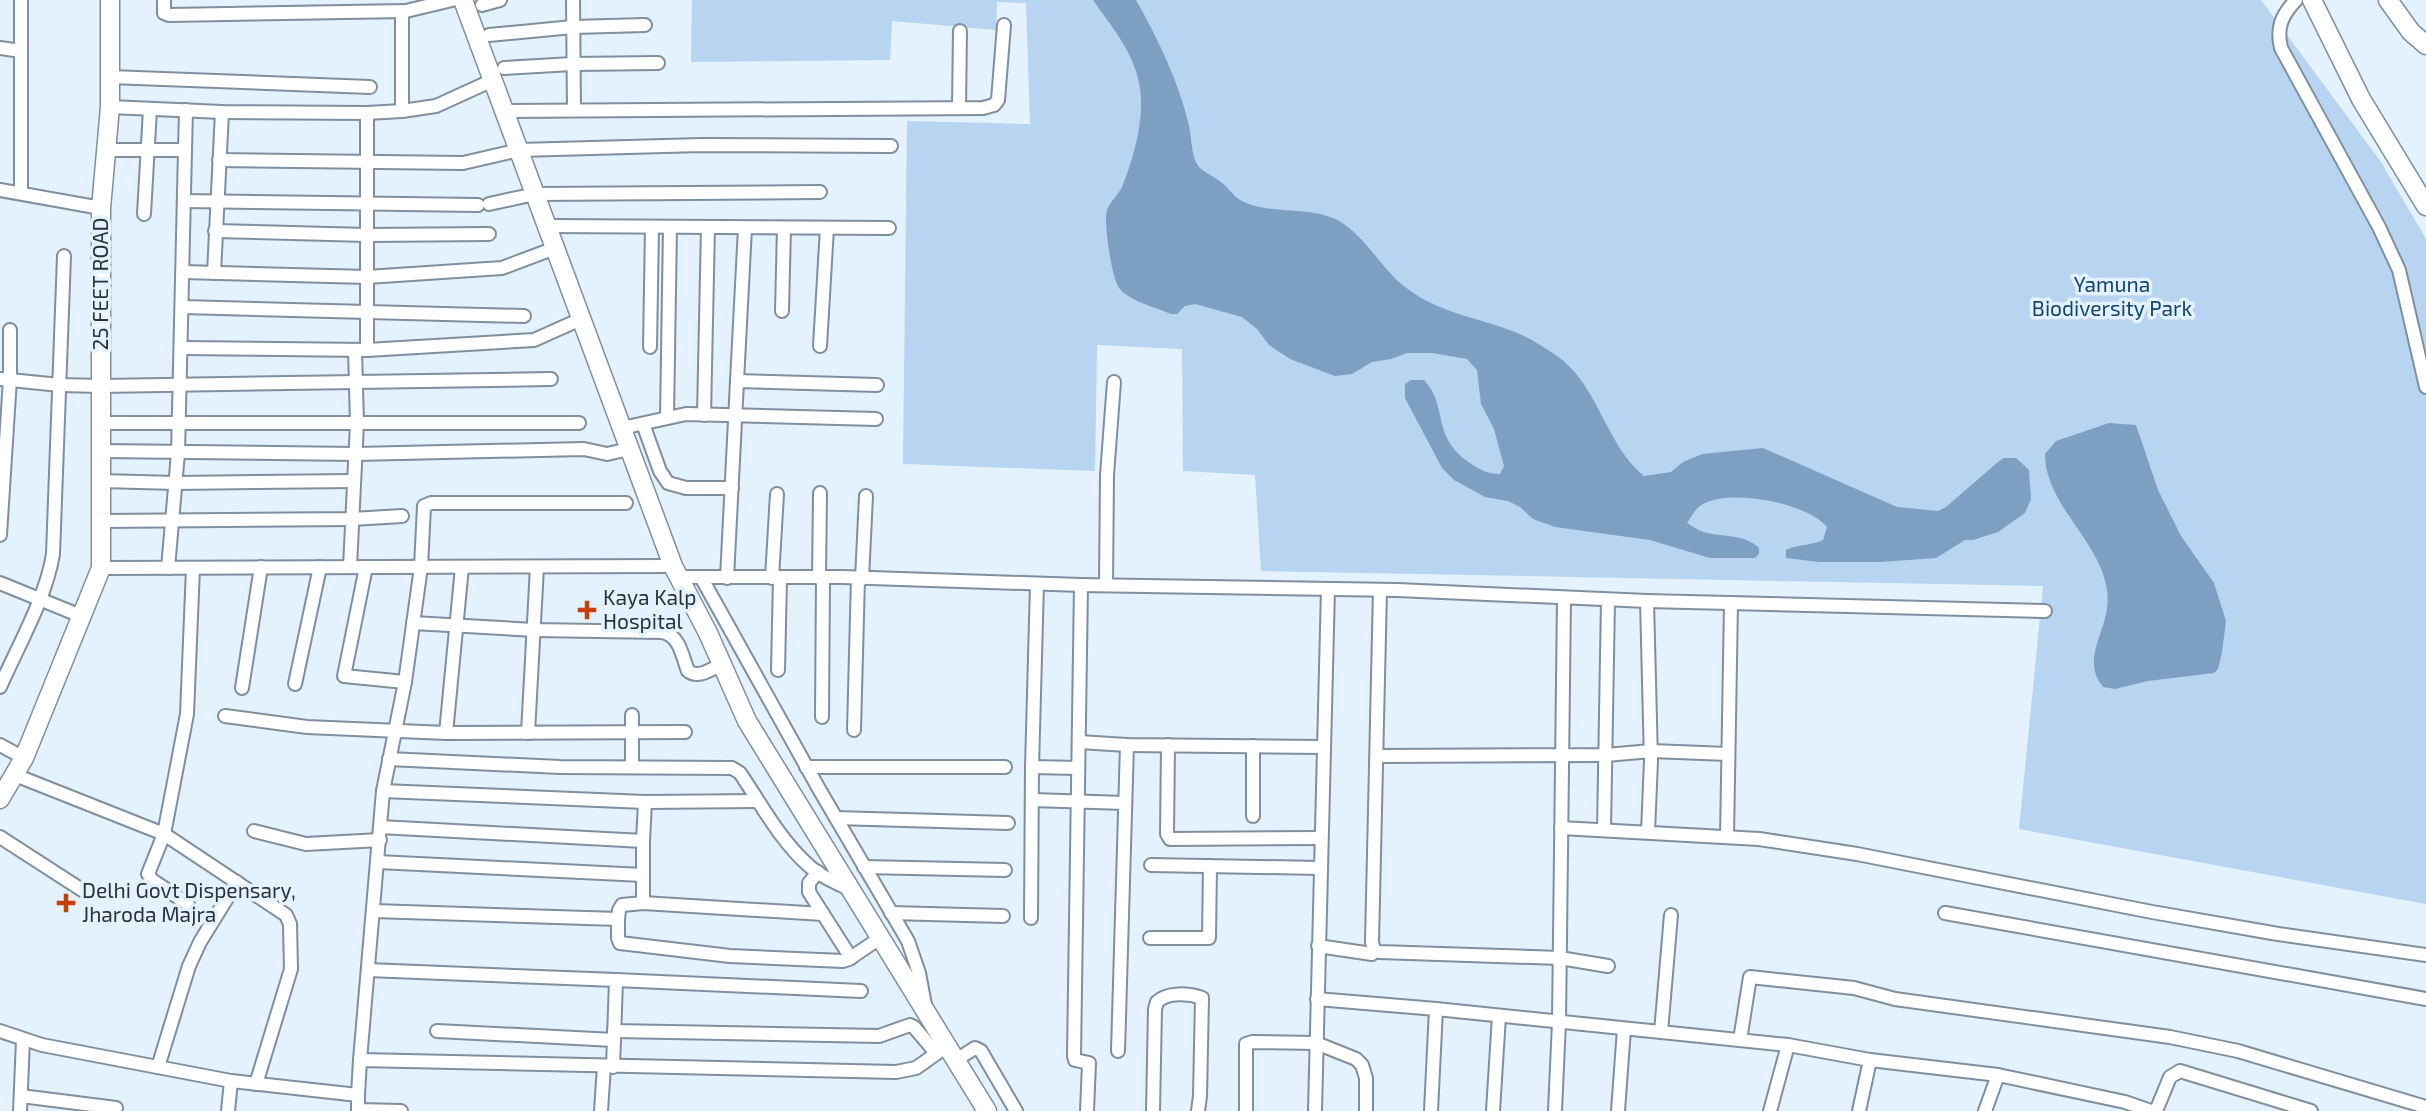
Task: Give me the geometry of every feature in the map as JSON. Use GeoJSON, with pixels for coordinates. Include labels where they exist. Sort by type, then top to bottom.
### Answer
{"type":"FeatureCollection","features":[{"type":"Feature","properties":{"kind":"street"},"geometry":{"type":"LineString","coordinates":[[21,0],[21,193]]}},
{"type":"Feature","properties":{"kind":"street","name":"25 FEET ROAD"},"geometry":{"type":"LineString","coordinates":[[101,568],[101,208],[110,107],[110,0]]}},
{"type":"Feature","properties":{"kind":"street"},"geometry":{"type":"LineString","coordinates":[[164,0],[164,13],[169,15],[407,11],[452,0]]}},
{"type":"Feature","properties":{"kind":"street"},"geometry":{"type":"LineString","coordinates":[[463,0],[498,74],[504,111],[675,572],[722,664],[747,721],[926,1012],[946,1053],[987,1111]]}},
{"type":"Feature","properties":{"kind":"street"},"geometry":{"type":"LineString","coordinates":[[482,5],[500,0]]}},
{"type":"Feature","properties":{"kind":"street"},"geometry":{"type":"LineString","coordinates":[[573,0],[574,110]]}},
{"type":"Feature","properties":{"kind":"street"},"geometry":{"type":"LineString","coordinates":[[2296,0],[2283,16],[2277,33],[2281,48],[2379,227],[2399,270],[2426,387]]}},
{"type":"Feature","properties":{"kind":"street"},"geometry":{"type":"LineString","coordinates":[[2312,0],[2361,99],[2426,206]]}},
{"type":"Feature","properties":{"kind":"street"},"geometry":{"type":"LineString","coordinates":[[2388,0],[2411,32],[2426,45]]}},
{"type":"Feature","properties":{"kind":"street"},"geometry":{"type":"LineString","coordinates":[[402,111],[407,11]]}},
{"type":"Feature","properties":{"kind":"street"},"geometry":{"type":"LineString","coordinates":[[489,35],[573,27],[645,25]]}},
{"type":"Feature","properties":{"kind":"street"},"geometry":{"type":"LineString","coordinates":[[504,111],[983,108],[994,105],[998,100],[1004,25]]}},
{"type":"Feature","properties":{"kind":"street"},"geometry":{"type":"LineString","coordinates":[[959,108],[960,30]]}},
{"type":"Feature","properties":{"kind":"street"},"geometry":{"type":"LineString","coordinates":[[0,48],[21,51]]}},
{"type":"Feature","properties":{"kind":"street"},"geometry":{"type":"LineString","coordinates":[[110,107],[222,112],[402,111],[441,104],[498,74],[572,64],[658,63]]}},
{"type":"Feature","properties":{"kind":"street"},"geometry":{"type":"LineString","coordinates":[[110,77],[370,87]]}},
{"type":"Feature","properties":{"kind":"street"},"geometry":{"type":"LineString","coordinates":[[144,214],[149,109]]}},
{"type":"Feature","properties":{"kind":"street"},"geometry":{"type":"LineString","coordinates":[[168,568],[181,385],[186,110]]}},
{"type":"Feature","properties":{"kind":"street"},"geometry":{"type":"LineString","coordinates":[[214,273],[222,112]]}},
{"type":"Feature","properties":{"kind":"street"},"geometry":{"type":"LineString","coordinates":[[350,567],[356,454],[356,383],[367,312],[367,113]]}},
{"type":"Feature","properties":{"kind":"street"},"geometry":{"type":"LineString","coordinates":[[219,160],[465,162],[519,150],[701,145],[891,146]]}},
{"type":"Feature","properties":{"kind":"street"},"geometry":{"type":"LineString","coordinates":[[107,150],[185,150]]}},
{"type":"Feature","properties":{"kind":"street"},"geometry":{"type":"LineString","coordinates":[[0,190],[101,208]]}},
{"type":"Feature","properties":{"kind":"street"},"geometry":{"type":"LineString","coordinates":[[184,201],[484,204],[535,194],[820,192]]}},
{"type":"Feature","properties":{"kind":"street"},"geometry":{"type":"LineString","coordinates":[[547,226],[889,228]]}},
{"type":"Feature","properties":{"kind":"street"},"geometry":{"type":"LineString","coordinates":[[650,347],[652,227]]}},
{"type":"Feature","properties":{"kind":"street"},"geometry":{"type":"LineString","coordinates":[[667,418],[670,227]]}},
{"type":"Feature","properties":{"kind":"street"},"geometry":{"type":"LineString","coordinates":[[704,415],[708,227]]}},
{"type":"Feature","properties":{"kind":"street"},"geometry":{"type":"LineString","coordinates":[[727,578],[745,228]]}},
{"type":"Feature","properties":{"kind":"street"},"geometry":{"type":"LineString","coordinates":[[782,311],[784,228]]}},
{"type":"Feature","properties":{"kind":"street"},"geometry":{"type":"LineString","coordinates":[[820,346],[827,228]]}},
{"type":"Feature","properties":{"kind":"street"},"geometry":{"type":"LineString","coordinates":[[215,231],[367,235],[489,234]]}},
{"type":"Feature","properties":{"kind":"street"},"geometry":{"type":"LineString","coordinates":[[183,272],[367,277],[505,267],[555,248]]}},
{"type":"Feature","properties":{"kind":"street"},"geometry":{"type":"LineString","coordinates":[[0,687],[51,568],[64,256]]}},
{"type":"Feature","properties":{"kind":"street"},"geometry":{"type":"LineString","coordinates":[[182,307],[524,316]]}},
{"type":"Feature","properties":{"kind":"street"},"geometry":{"type":"LineString","coordinates":[[181,348],[361,350],[536,340],[581,319]]}},
{"type":"Feature","properties":{"kind":"street"},"geometry":{"type":"LineString","coordinates":[[0,535],[5,379],[10,330]]}},
{"type":"Feature","properties":{"kind":"street"},"geometry":{"type":"LineString","coordinates":[[5,379],[101,386],[551,379]]}},
{"type":"Feature","properties":{"kind":"street"},"geometry":{"type":"LineString","coordinates":[[737,381],[877,385]]}},
{"type":"Feature","properties":{"kind":"street"},"geometry":{"type":"LineString","coordinates":[[1106,585],[1107,475],[1114,382]]}},
{"type":"Feature","properties":{"kind":"street"},"geometry":{"type":"LineString","coordinates":[[622,428],[686,414],[876,419]]}},
{"type":"Feature","properties":{"kind":"street"},"geometry":{"type":"LineString","coordinates":[[101,423],[579,423]]}},
{"type":"Feature","properties":{"kind":"street"},"geometry":{"type":"LineString","coordinates":[[643,424],[668,484],[686,488],[732,488]]}},
{"type":"Feature","properties":{"kind":"street"},"geometry":{"type":"LineString","coordinates":[[101,451],[356,454],[584,449],[607,454],[629,449]]}},
{"type":"Feature","properties":{"kind":"street"},"geometry":{"type":"LineString","coordinates":[[101,481],[354,481]]}},
{"type":"Feature","properties":{"kind":"street"},"geometry":{"type":"LineString","coordinates":[[820,493],[822,717]]}},
{"type":"Feature","properties":{"kind":"street"},"geometry":{"type":"LineString","coordinates":[[777,494],[778,670]]}},
{"type":"Feature","properties":{"kind":"street"},"geometry":{"type":"LineString","coordinates":[[854,730],[866,496]]}},
{"type":"Feature","properties":{"kind":"street"},"geometry":{"type":"LineString","coordinates":[[401,1111],[358,1110],[358,1095],[383,792],[405,682],[421,567],[423,510],[427,504],[625,503]]}},
{"type":"Feature","properties":{"kind":"street"},"geometry":{"type":"LineString","coordinates":[[101,521],[352,519],[402,516]]}},
{"type":"Feature","properties":{"kind":"street"},"geometry":{"type":"LineString","coordinates":[[366,567],[344,676],[405,682]]}},
{"type":"Feature","properties":{"kind":"street"},"geometry":{"type":"LineString","coordinates":[[446,733],[462,567]]}},
{"type":"Feature","properties":{"kind":"street"},"geometry":{"type":"LineString","coordinates":[[528,733],[537,567]]}},
{"type":"Feature","properties":{"kind":"street"},"geometry":{"type":"LineString","coordinates":[[0,799],[24,758],[101,568],[537,567],[675,572],[727,578],[860,578],[1380,590],[1608,600],[2045,611]]}},
{"type":"Feature","properties":{"kind":"street"},"geometry":{"type":"LineString","coordinates":[[188,904],[149,877],[148,870],[164,834],[187,714],[193,568]]}},
{"type":"Feature","properties":{"kind":"street"},"geometry":{"type":"LineString","coordinates":[[242,688],[261,568]]}},
{"type":"Feature","properties":{"kind":"street"},"geometry":{"type":"LineString","coordinates":[[295,684],[320,568]]}},
{"type":"Feature","properties":{"kind":"street"},"geometry":{"type":"LineString","coordinates":[[701,577],[915,959],[926,1012]]}},
{"type":"Feature","properties":{"kind":"street"},"geometry":{"type":"LineString","coordinates":[[0,583],[81,616]]}},
{"type":"Feature","properties":{"kind":"street"},"geometry":{"type":"LineString","coordinates":[[1031,918],[1037,584]]}},
{"type":"Feature","properties":{"kind":"street"},"geometry":{"type":"LineString","coordinates":[[1081,585],[1074,1056],[1075,1060],[1089,1063],[1087,1111]]}},
{"type":"Feature","properties":{"kind":"street"},"geometry":{"type":"LineString","coordinates":[[1315,1111],[1328,589]]}},
{"type":"Feature","properties":{"kind":"street"},"geometry":{"type":"LineString","coordinates":[[1380,590],[1372,942],[1374,950],[1560,958],[1608,966]]}},
{"type":"Feature","properties":{"kind":"street"},"geometry":{"type":"LineString","coordinates":[[1555,1111],[1559,1022],[1564,598]]}},
{"type":"Feature","properties":{"kind":"street"},"geometry":{"type":"LineString","coordinates":[[1604,830],[1608,600]]}},
{"type":"Feature","properties":{"kind":"street"},"geometry":{"type":"LineString","coordinates":[[1647,601],[1651,751],[1648,832]]}},
{"type":"Feature","properties":{"kind":"street"},"geometry":{"type":"LineString","coordinates":[[1727,837],[1731,603]]}},
{"type":"Feature","properties":{"kind":"street"},"geometry":{"type":"LineString","coordinates":[[413,623],[534,630],[665,633],[676,640],[688,671],[692,674],[700,675],[722,664]]}},
{"type":"Feature","properties":{"kind":"street"},"geometry":{"type":"LineString","coordinates":[[632,715],[632,767]]}},
{"type":"Feature","properties":{"kind":"street"},"geometry":{"type":"LineString","coordinates":[[225,716],[307,727],[446,733],[685,732]]}},
{"type":"Feature","properties":{"kind":"street"},"geometry":{"type":"LineString","coordinates":[[1079,742],[1323,747]]}},
{"type":"Feature","properties":{"kind":"street"},"geometry":{"type":"LineString","coordinates":[[0,745],[24,758]]}},
{"type":"Feature","properties":{"kind":"street"},"geometry":{"type":"LineString","coordinates":[[1118,1051],[1127,745]]}},
{"type":"Feature","properties":{"kind":"street"},"geometry":{"type":"LineString","coordinates":[[1168,745],[1167,834],[1170,839],[1321,838]]}},
{"type":"Feature","properties":{"kind":"street"},"geometry":{"type":"LineString","coordinates":[[1253,746],[1253,816]]}},
{"type":"Feature","properties":{"kind":"street"},"geometry":{"type":"LineString","coordinates":[[1378,756],[1606,755],[1651,751],[1728,754]]}},
{"type":"Feature","properties":{"kind":"street"},"geometry":{"type":"LineString","coordinates":[[389,759],[561,767],[729,767],[740,773],[749,801],[787,843],[818,872],[852,891]]}},
{"type":"Feature","properties":{"kind":"street"},"geometry":{"type":"LineString","coordinates":[[806,767],[1005,767]]}},
{"type":"Feature","properties":{"kind":"street"},"geometry":{"type":"LineString","coordinates":[[1032,767],[1079,768]]}},
{"type":"Feature","properties":{"kind":"street"},"geometry":{"type":"LineString","coordinates":[[15,775],[164,834],[286,915],[290,924],[290,969],[256,1084]]}},
{"type":"Feature","properties":{"kind":"street"},"geometry":{"type":"LineString","coordinates":[[383,792],[645,802],[749,801]]}},
{"type":"Feature","properties":{"kind":"street"},"geometry":{"type":"LineString","coordinates":[[1032,800],[1125,803]]}},
{"type":"Feature","properties":{"kind":"street"},"geometry":{"type":"LineString","coordinates":[[643,903],[645,802]]}},
{"type":"Feature","properties":{"kind":"street"},"geometry":{"type":"LineString","coordinates":[[836,818],[1008,823]]}},
{"type":"Feature","properties":{"kind":"street"},"geometry":{"type":"LineString","coordinates":[[1561,828],[1759,839],[1857,854],[2278,934],[2426,955]]}},
{"type":"Feature","properties":{"kind":"street"},"geometry":{"type":"LineString","coordinates":[[254,831],[306,844],[380,833],[643,841]]}},
{"type":"Feature","properties":{"kind":"street"},"geometry":{"type":"LineString","coordinates":[[0,837],[82,891]]}},
{"type":"Feature","properties":{"kind":"street"},"geometry":{"type":"LineString","coordinates":[[378,862],[643,876]]}},
{"type":"Feature","properties":{"kind":"street"},"geometry":{"type":"LineString","coordinates":[[1151,865],[1320,868]]}},
{"type":"Feature","properties":{"kind":"street"},"geometry":{"type":"LineString","coordinates":[[1150,937],[1209,937],[1210,866]]}},
{"type":"Feature","properties":{"kind":"street"},"geometry":{"type":"LineString","coordinates":[[864,867],[1005,870]]}},
{"type":"Feature","properties":{"kind":"street"},"geometry":{"type":"LineString","coordinates":[[818,872],[808,883],[808,887],[849,959]]}},
{"type":"Feature","properties":{"kind":"street"},"geometry":{"type":"LineString","coordinates":[[158,1068],[189,966],[200,942],[237,882]]}},
{"type":"Feature","properties":{"kind":"street"},"geometry":{"type":"LineString","coordinates":[[823,914],[643,903],[622,905],[619,910],[618,938],[622,944],[730,956],[849,959],[880,938]]}},
{"type":"Feature","properties":{"kind":"street"},"geometry":{"type":"LineString","coordinates":[[374,911],[618,919]]}},
{"type":"Feature","properties":{"kind":"street"},"geometry":{"type":"LineString","coordinates":[[891,913],[1003,916]]}},
{"type":"Feature","properties":{"kind":"street"},"geometry":{"type":"LineString","coordinates":[[1945,913],[2426,999]]}},
{"type":"Feature","properties":{"kind":"street"},"geometry":{"type":"LineString","coordinates":[[1661,1032],[1671,915]]}},
{"type":"Feature","properties":{"kind":"street"},"geometry":{"type":"LineString","coordinates":[[1318,946],[1372,954]]}},
{"type":"Feature","properties":{"kind":"street"},"geometry":{"type":"LineString","coordinates":[[368,970],[862,991]]}},
{"type":"Feature","properties":{"kind":"street"},"geometry":{"type":"LineString","coordinates":[[1740,1040],[1750,977],[1854,988],[1895,999],[2183,1040],[2262,1058],[2426,1107]]}},
{"type":"Feature","properties":{"kind":"street"},"geometry":{"type":"LineString","coordinates":[[601,1111],[614,1036],[616,980]]}},
{"type":"Feature","properties":{"kind":"street"},"geometry":{"type":"LineString","coordinates":[[1153,1111],[1155,1009],[1157,1002],[1166,995],[1202,998],[1198,1111]]}},
{"type":"Feature","properties":{"kind":"street"},"geometry":{"type":"LineString","coordinates":[[1317,999],[1788,1045],[1870,1060],[1998,1076],[2113,1106],[2153,1111],[2171,1077],[2180,1071],[2311,1111]]}},
{"type":"Feature","properties":{"kind":"street"},"geometry":{"type":"LineString","coordinates":[[1431,1111],[1436,1009]]}},
{"type":"Feature","properties":{"kind":"street"},"geometry":{"type":"LineString","coordinates":[[1493,1111],[1499,1016]]}},
{"type":"Feature","properties":{"kind":"street"},"geometry":{"type":"LineString","coordinates":[[437,1031],[614,1036],[879,1036],[905,1026],[914,1027],[946,1053]]}},
{"type":"Feature","properties":{"kind":"street"},"geometry":{"type":"LineString","coordinates":[[1618,1111],[1623,1029]]}},
{"type":"Feature","properties":{"kind":"street"},"geometry":{"type":"LineString","coordinates":[[0,1031],[23,1040],[158,1068],[231,1081],[358,1095]]}},
{"type":"Feature","properties":{"kind":"street"},"geometry":{"type":"LineString","coordinates":[[20,1111],[23,1040]]}},
{"type":"Feature","properties":{"kind":"street"},"geometry":{"type":"LineString","coordinates":[[1246,1111],[1246,1044],[1252,1042],[1316,1043],[1356,1059],[1362,1065],[1366,1078],[1366,1111]]}},
{"type":"Feature","properties":{"kind":"street"},"geometry":{"type":"LineString","coordinates":[[1770,1111],[1788,1045]]}},
{"type":"Feature","properties":{"kind":"street"},"geometry":{"type":"LineString","coordinates":[[360,1060],[896,1072],[913,1069],[946,1053],[975,1048],[981,1051],[1016,1111]]}},
{"type":"Feature","properties":{"kind":"street"},"geometry":{"type":"LineString","coordinates":[[1859,1111],[1870,1060]]}},
{"type":"Feature","properties":{"kind":"street"},"geometry":{"type":"LineString","coordinates":[[1986,1111],[1998,1076]]}},
{"type":"Feature","properties":{"kind":"street"},"geometry":{"type":"LineString","coordinates":[[228,1111],[231,1081]]}},
{"type":"Feature","properties":{"kind":"street"},"geometry":{"type":"LineString","coordinates":[[21,1096],[116,1108]]}},
{"type":"Feature","properties":{"kind":"green space","name":"Yamuna Biodiversity Park"},"geometry":{"type":"Polygon","coordinates":[[[692,0],[2261,0],[2381,162],[2426,239],[2426,904],[2019,829],[2043,586],[1261,571],[1255,475],[1183,471],[1182,349],[1097,345],[1095,471],[903,464],[907,121],[1030,124],[1026,3],[997,2],[996,30],[892,21],[890,60],[691,62],[692,0]]]}},
{"type":"Feature","properties":{"kind":"shaded area"},"geometry":{"type":"Polygon","coordinates":[[[1093,0],[1136,0],[1174,77],[1189,126],[1194,158],[1201,169],[1224,184],[1237,198],[1251,205],[1322,214],[1343,223],[1362,240],[1396,279],[1419,297],[1448,310],[1522,335],[1554,354],[1581,380],[1619,447],[1644,476],[1671,472],[1683,462],[1702,454],[1763,448],[1897,507],[1938,511],[1998,462],[2004,458],[2016,458],[2029,470],[2031,499],[2025,513],[1998,532],[1965,540],[1936,558],[1881,562],[1819,562],[1786,558],[1786,550],[1823,540],[1827,527],[1817,518],[1766,500],[1712,500],[1700,506],[1687,523],[1703,532],[1747,540],[1759,548],[1759,554],[1755,558],[1710,558],[1650,540],[1555,527],[1533,519],[1520,507],[1508,501],[1485,497],[1454,480],[1442,468],[1405,398],[1405,384],[1411,380],[1424,380],[1432,390],[1449,442],[1458,453],[1481,470],[1500,474],[1504,466],[1494,429],[1481,404],[1477,370],[1467,359],[1432,353],[1407,353],[1372,362],[1352,374],[1335,376],[1290,359],[1269,345],[1257,329],[1242,317],[1195,304],[1185,306],[1177,314],[1171,314],[1136,300],[1119,288],[1111,262],[1106,216],[1131,163],[1140,122],[1141,96],[1136,71],[1127,50],[1093,0]]]}},
{"type":"Feature","properties":{"kind":"shaded area"},"geometry":{"type":"Polygon","coordinates":[[[2109,423],[2136,425],[2158,490],[2181,536],[2214,583],[2226,621],[2222,652],[2218,669],[2214,673],[2148,681],[2115,689],[2103,687],[2096,675],[2095,653],[2108,604],[2107,590],[2094,555],[2054,490],[2047,472],[2045,454],[2056,441],[2109,423]]]}},
{"type":"Feature","properties":{"kind":"place","name":"Kaya Kalp Hospital"},"geometry":{"type":"Point","coordinates":[587,610]}},
{"type":"Feature","properties":{"kind":"place","name":"Delhi Govt Dispensary, Jharoda Majra"},"geometry":{"type":"Point","coordinates":[66,903]}}]}
